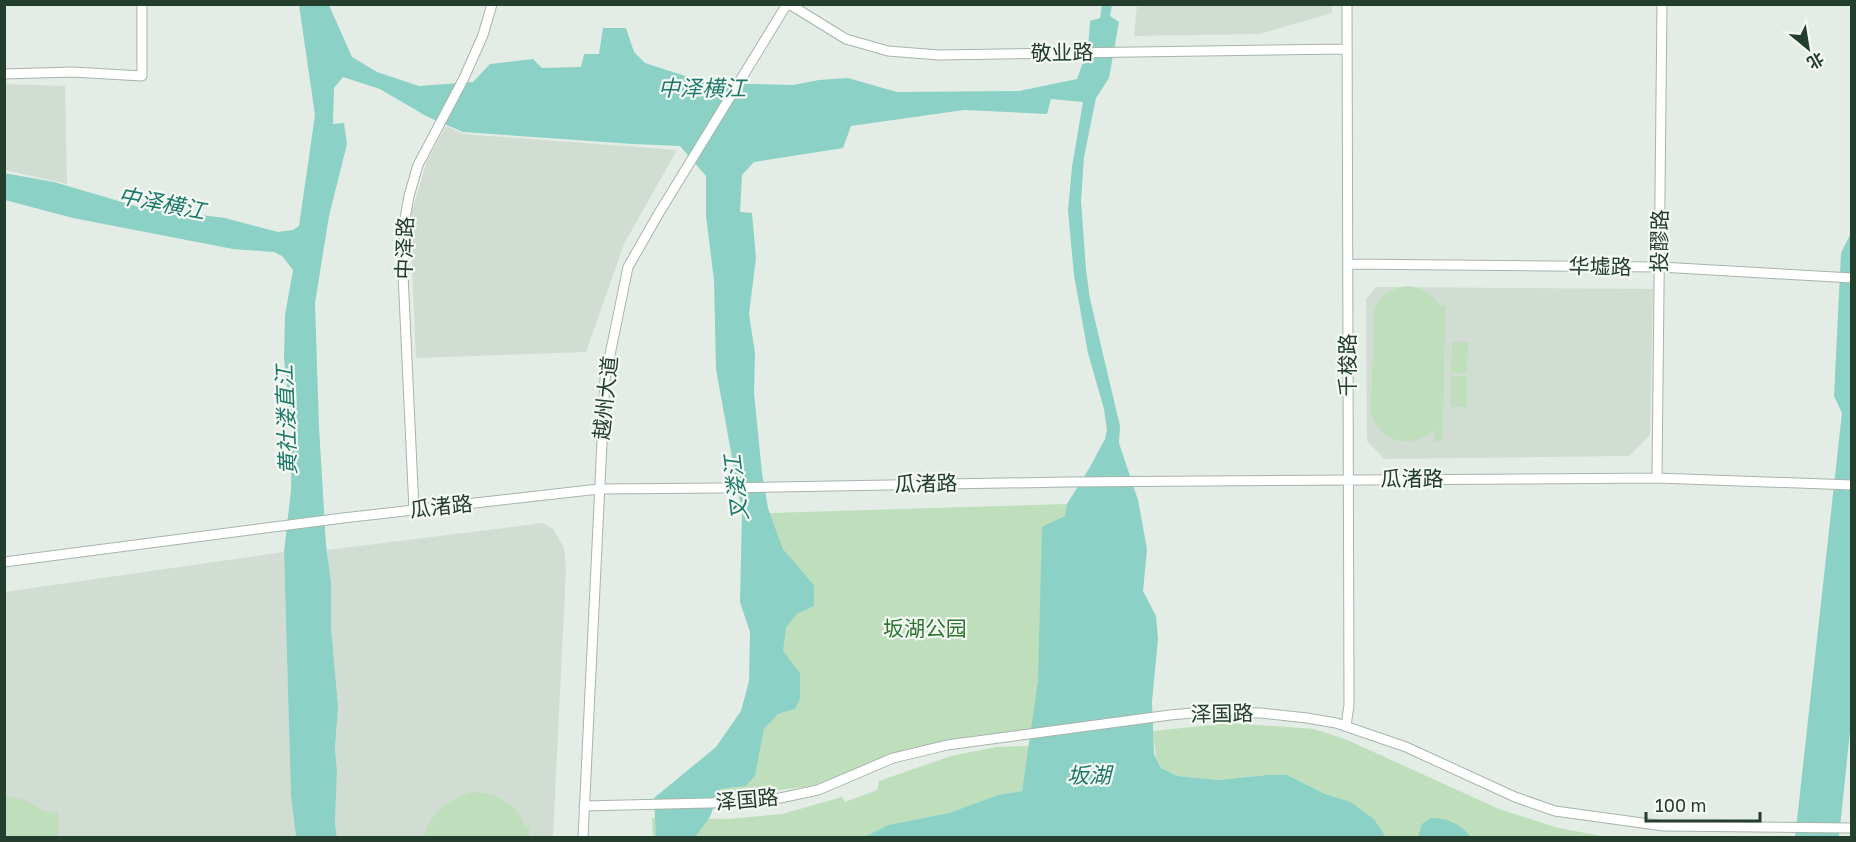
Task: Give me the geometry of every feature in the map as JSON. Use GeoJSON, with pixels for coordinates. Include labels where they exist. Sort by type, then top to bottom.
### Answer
{"type":"FeatureCollection","features":[{"type":"Feature","properties":{"kind":"street"},"geometry":{"type":"LineString","coordinates":[[4,75],[73,72],[142,76],[142,4]]}},
{"type":"Feature","properties":{"kind":"street","name":"中泽路"},"geometry":{"type":"LineString","coordinates":[[414,510],[403,274],[405,219],[418,165],[464,78],[483,35],[492,4]]}},
{"type":"Feature","properties":{"kind":"street","name":"越州大道"},"geometry":{"type":"LineString","coordinates":[[583,837],[605,379],[628,267],[767,35],[788,4]]}},
{"type":"Feature","properties":{"kind":"street","name":"敬业路"},"geometry":{"type":"LineString","coordinates":[[788,4],[846,39],[888,51],[939,55],[1346,49]]}},
{"type":"Feature","properties":{"kind":"street","name":"千梭路"},"geometry":{"type":"LineString","coordinates":[[1346,726],[1349,705],[1347,4]]}},
{"type":"Feature","properties":{"kind":"street","name":"投醪路"},"geometry":{"type":"LineString","coordinates":[[1657,478],[1662,4]]}},
{"type":"Feature","properties":{"kind":"street","name":"华墟路"},"geometry":{"type":"LineString","coordinates":[[1347,264],[1660,267],[1851,278]]}},
{"type":"Feature","properties":{"kind":"street","name":"瓜渚路"},"geometry":{"type":"LineString","coordinates":[[4,562],[276,526],[599,489],[1348,479],[1657,478],[1851,484]]}},
{"type":"Feature","properties":{"kind":"street","name":"泽国路"},"geometry":{"type":"LineString","coordinates":[[585,806],[749,802],[808,792],[855,776],[893,758],[947,745],[1170,715],[1203,712],[1261,713],[1307,718],[1346,726],[1406,747],[1515,797],[1556,811],[1664,826],[1850,828]]}},
{"type":"Feature","properties":{"kind":"shaded area"},"geometry":{"type":"Polygon","coordinates":[[[1332,4],[1332,13],[1260,34],[1134,36],[1137,5],[1332,4]]]}},
{"type":"Feature","properties":{"kind":"shaded area"},"geometry":{"type":"Polygon","coordinates":[[[5,84],[65,86],[67,184],[5,170],[5,84]]]}},
{"type":"Feature","properties":{"kind":"shaded area"},"geometry":{"type":"Polygon","coordinates":[[[446,126],[464,134],[677,150],[624,244],[586,352],[416,358],[411,244],[412,211],[427,161],[446,126]]]}},
{"type":"Feature","properties":{"kind":"shaded area"},"geometry":{"type":"Polygon","coordinates":[[[1376,287],[1653,289],[1650,435],[1629,456],[1384,459],[1367,441],[1366,299],[1376,287]]]}},
{"type":"Feature","properties":{"kind":"shaded area"},"geometry":{"type":"Polygon","coordinates":[[[543,523],[554,530],[564,548],[566,568],[553,837],[337,837],[335,749],[338,706],[327,550],[543,523]]]}},
{"type":"Feature","properties":{"kind":"shaded area"},"geometry":{"type":"Polygon","coordinates":[[[284,552],[291,796],[296,837],[5,837],[4,592],[284,552]]]}},
{"type":"Feature","properties":{"kind":"green space"},"geometry":{"type":"Polygon","coordinates":[[[1408,286],[1422,290],[1434,298],[1440,306],[1445,306],[1443,441],[1434,441],[1434,430],[1416,440],[1398,440],[1383,432],[1371,415],[1374,308],[1388,293],[1408,286]]]}},
{"type":"Feature","properties":{"kind":"green space"},"geometry":{"type":"Polygon","coordinates":[[[1452,342],[1468,342],[1467,373],[1451,373],[1452,342]]]}},
{"type":"Feature","properties":{"kind":"green space"},"geometry":{"type":"Polygon","coordinates":[[[1451,376],[1467,376],[1467,407],[1451,407],[1451,376]]]}},
{"type":"Feature","properties":{"kind":"green space","name":"坂湖公园"},"geometry":{"type":"Polygon","coordinates":[[[1067,504],[1031,732],[970,738],[909,748],[848,774],[812,786],[722,797],[720,789],[746,786],[755,776],[764,729],[778,714],[795,709],[779,648],[786,626],[797,614],[814,606],[814,585],[783,549],[770,513],[1067,504]]]}},
{"type":"Feature","properties":{"kind":"green space"},"geometry":{"type":"Polygon","coordinates":[[[1230,723],[1314,729],[1345,739],[1499,809],[1558,828],[1607,837],[1386,837],[1374,819],[1351,802],[1325,794],[1287,775],[1218,780],[1177,776],[1161,768],[1156,757],[1153,731],[1230,723]]]}},
{"type":"Feature","properties":{"kind":"green space"},"geometry":{"type":"Polygon","coordinates":[[[1029,746],[1022,791],[998,795],[949,813],[888,825],[864,837],[653,837],[652,818],[728,819],[782,814],[842,797],[845,802],[877,790],[879,781],[951,756],[996,747],[1029,746]]]}},
{"type":"Feature","properties":{"kind":"green space"},"geometry":{"type":"Polygon","coordinates":[[[474,792],[506,801],[517,812],[525,827],[529,827],[529,837],[424,837],[431,820],[442,807],[456,798],[474,792]]]}},
{"type":"Feature","properties":{"kind":"green space"},"geometry":{"type":"Polygon","coordinates":[[[5,797],[21,799],[46,811],[58,813],[58,837],[5,837],[5,797]]]}},
{"type":"Feature","properties":{"kind":"water"},"geometry":{"type":"Polygon","coordinates":[[[299,5],[329,5],[352,57],[377,72],[419,86],[473,82],[490,64],[533,59],[542,68],[581,67],[584,54],[599,54],[603,28],[626,28],[634,52],[645,63],[707,83],[793,85],[848,78],[897,92],[1019,91],[1077,79],[1088,48],[1090,21],[1100,18],[1102,5],[1112,5],[1110,16],[1119,22],[1109,78],[1096,98],[1084,157],[1081,201],[1090,299],[1120,426],[1119,443],[1138,500],[1147,549],[1143,591],[1156,616],[1158,639],[1152,701],[1154,754],[1161,768],[1177,776],[1218,780],[1287,775],[1325,794],[1351,802],[1374,819],[1386,837],[864,837],[888,825],[949,813],[998,795],[1022,791],[1038,681],[1042,527],[1065,516],[1067,504],[1090,467],[1105,439],[1107,430],[1104,409],[1088,353],[1074,275],[1068,210],[1072,167],[1083,102],[1051,99],[1047,114],[964,110],[851,126],[843,148],[754,162],[742,175],[740,212],[752,213],[756,258],[749,314],[755,353],[754,393],[762,473],[768,508],[783,549],[814,585],[814,606],[797,614],[786,627],[783,651],[800,673],[800,699],[795,709],[778,714],[764,729],[755,776],[746,786],[720,789],[710,817],[695,837],[656,837],[654,798],[716,747],[741,711],[749,681],[750,632],[740,602],[742,513],[716,369],[714,280],[706,216],[706,176],[680,146],[463,132],[426,116],[380,89],[343,77],[334,88],[333,124],[344,123],[347,144],[329,216],[315,303],[319,427],[338,706],[335,749],[337,838],[296,837],[291,796],[284,552],[291,490],[292,432],[284,359],[285,315],[293,270],[282,256],[274,252],[233,249],[73,218],[5,200],[4,173],[54,182],[139,207],[225,218],[278,232],[293,230],[299,226],[315,115],[299,5]]]}},
{"type":"Feature","properties":{"kind":"water"},"geometry":{"type":"Polygon","coordinates":[[[1851,233],[1851,722],[1839,837],[1795,838],[1842,413],[1834,396],[1841,253],[1851,233]]]}},
{"type":"Feature","properties":{"kind":"water"},"geometry":{"type":"Polygon","coordinates":[[[1431,818],[1453,823],[1471,837],[1418,837],[1422,824],[1431,818]]]}},
{"type":"Feature","properties":{"kind":"water label","name":"中泽横江"},"geometry":{"type":"Point","coordinates":[702,88]}},
{"type":"Feature","properties":{"kind":"water label","name":"中泽横江"},"geometry":{"type":"Point","coordinates":[162,203]}},
{"type":"Feature","properties":{"kind":"water label","name":"黄社溇直江"},"geometry":{"type":"Point","coordinates":[286,420]}},
{"type":"Feature","properties":{"kind":"water label","name":"叉溇江"},"geometry":{"type":"Point","coordinates":[736,488]}},
{"type":"Feature","properties":{"kind":"water label","name":"坂湖"},"geometry":{"type":"Point","coordinates":[1089,775]}}]}
